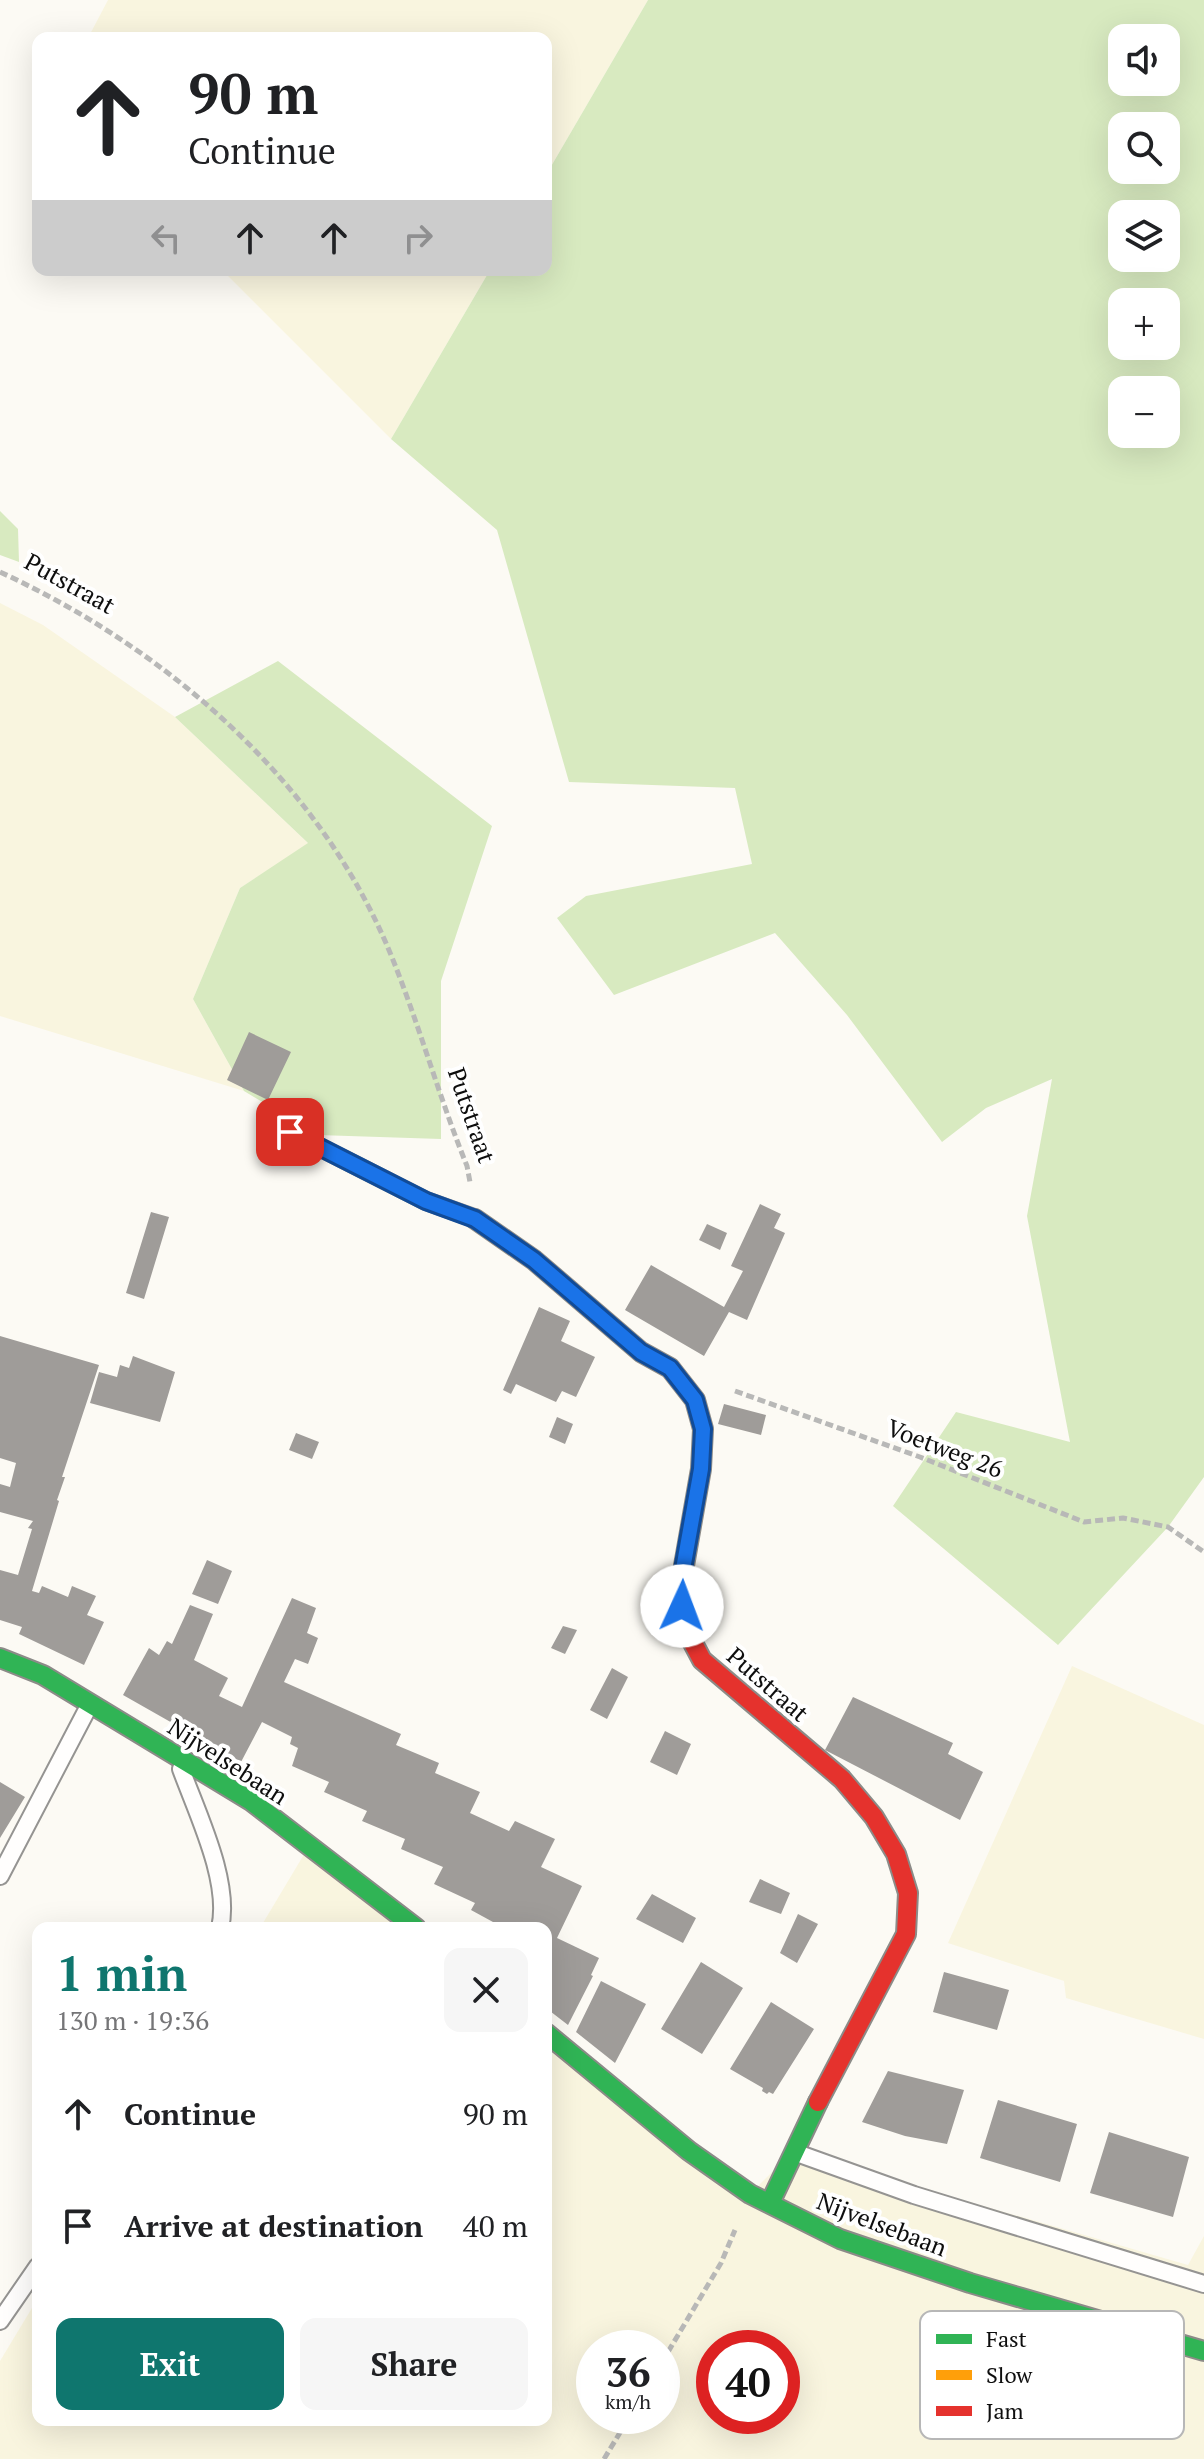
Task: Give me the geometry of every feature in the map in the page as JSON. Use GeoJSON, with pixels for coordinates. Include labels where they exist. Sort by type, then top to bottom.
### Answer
{"type":"FeatureCollection","features":[{"type":"Feature","properties":{"kind":"main road","name":"Putstraat"},"geometry":{"type":"LineString","coordinates":[[475,1219],[534,1260],[641,1352],[670,1368],[695,1400],[703,1429],[703,1442],[680,1586],[684,1626],[702,1660],[842,1779],[874,1817],[896,1854],[908,1893],[906,1934],[793,2151],[770,2203]]}},
{"type":"Feature","properties":{"kind":"main road","name":"Nijvelsebaan"},"geometry":{"type":"LineString","coordinates":[[0,1658],[43,1675],[251,1801],[408,1922]]}},
{"type":"Feature","properties":{"kind":"main road","name":"Nijvelsebaan"},"geometry":{"type":"LineString","coordinates":[[552,2038],[689,2151],[750,2194],[854,2244],[1066,2311]]}},
{"type":"Feature","properties":{"kind":"main road","name":"Nijvelsebaan"},"geometry":{"type":"LineString","coordinates":[[1184,2345],[1204,2351]]}},
{"type":"Feature","properties":{"kind":"lane"},"geometry":{"type":"LineString","coordinates":[[290,1132],[426,1201],[475,1219]]}},
{"type":"Feature","properties":{"kind":"lane"},"geometry":{"type":"LineString","coordinates":[[0,1876],[91,1704]]}},
{"type":"Feature","properties":{"kind":"lane"},"geometry":{"type":"LineString","coordinates":[[176,1755],[220,1880],[222,1922]]}},
{"type":"Feature","properties":{"kind":"lane"},"geometry":{"type":"LineString","coordinates":[[793,2151],[914,2195],[1204,2284]]}},
{"type":"Feature","properties":{"kind":"lane"},"geometry":{"type":"LineString","coordinates":[[0,2321],[32,2275]]}},
{"type":"Feature","properties":{"kind":"path","name":"Putstraat"},"geometry":{"type":"LineString","coordinates":[[0,572],[45,593],[122,640],[192,692],[245,739],[297,795],[346,867],[390,953],[467,1166],[475,1219]]}},
{"type":"Feature","properties":{"kind":"path","name":"Voetweg 26"},"geometry":{"type":"LineString","coordinates":[[729,1389],[920,1457],[1084,1522],[1123,1518],[1168,1527],[1204,1552]]}},
{"type":"Feature","properties":{"kind":"path"},"geometry":{"type":"LineString","coordinates":[[680,2332],[721,2263],[750,2194]]}},
{"type":"Feature","properties":{"kind":"path"},"geometry":{"type":"LineString","coordinates":[[604,2459],[619,2434]]}},
{"type":"Feature","properties":{"kind":"shaded area"},"geometry":{"type":"Polygon","coordinates":[[[108,0],[648,0],[552,165],[552,32],[91,32],[108,0]]]}},
{"type":"Feature","properties":{"kind":"shaded area"},"geometry":{"type":"Polygon","coordinates":[[[228,276],[486,276],[391,439],[228,276]]]}},
{"type":"Feature","properties":{"kind":"shaded area"},"geometry":{"type":"Polygon","coordinates":[[[0,603],[43,625],[175,717],[309,844],[240,888],[193,999],[244,1091],[0,1016],[0,603]]]}},
{"type":"Feature","properties":{"kind":"shaded area"},"geometry":{"type":"Polygon","coordinates":[[[1072,1666],[1204,1725],[1204,2039],[1066,1998],[1064,1981],[948,1943],[1072,1666]]]}},
{"type":"Feature","properties":{"kind":"shaded area"},"geometry":{"type":"Polygon","coordinates":[[[309,1846],[408,1922],[264,1922],[309,1846]]]}},
{"type":"Feature","properties":{"kind":"shaded area"},"geometry":{"type":"Polygon","coordinates":[[[552,2038],[750,2194],[793,2151],[1188,2265],[1204,2236],[1204,2459],[0,2459],[0,2361],[32,2308],[32,2426],[552,2426],[552,2038]]]}},
{"type":"Feature","properties":{"kind":"green space"},"geometry":{"type":"Polygon","coordinates":[[[648,0],[1204,0],[1204,1477],[1168,1527],[1058,1645],[893,1506],[956,1412],[1070,1442],[1027,1216],[1052,1079],[986,1108],[942,1142],[847,1015],[775,933],[614,995],[557,918],[586,896],[752,864],[735,788],[569,782],[497,530],[391,439],[486,276],[552,276],[552,165],[648,0]]]}},
{"type":"Feature","properties":{"kind":"green space"},"geometry":{"type":"Polygon","coordinates":[[[0,511],[18,529],[19,562],[0,555],[0,511]]]}},
{"type":"Feature","properties":{"kind":"green space"},"geometry":{"type":"Polygon","coordinates":[[[278,661],[492,826],[441,981],[441,1139],[318,1135],[244,1091],[193,999],[240,888],[308,843],[175,717],[278,661]]]}},
{"type":"Feature","properties":{"kind":"building"},"geometry":{"type":"Polygon","coordinates":[[[249,1032],[291,1052],[268,1100],[227,1080],[249,1032]]]}},
{"type":"Feature","properties":{"kind":"building"},"geometry":{"type":"Polygon","coordinates":[[[760,1204],[781,1214],[774,1228],[785,1233],[747,1320],[729,1312],[704,1356],[625,1310],[651,1265],[724,1307],[743,1271],[731,1266],[760,1204]]]}},
{"type":"Feature","properties":{"kind":"building"},"geometry":{"type":"Polygon","coordinates":[[[151,1212],[169,1217],[144,1299],[126,1293],[151,1212]]]}},
{"type":"Feature","properties":{"kind":"building"},"geometry":{"type":"Polygon","coordinates":[[[707,1224],[727,1233],[720,1250],[699,1240],[707,1224]]]}},
{"type":"Feature","properties":{"kind":"building"},"geometry":{"type":"Polygon","coordinates":[[[539,1307],[570,1321],[561,1341],[595,1357],[576,1397],[562,1391],[556,1402],[516,1384],[511,1394],[503,1390],[539,1307]]]}},
{"type":"Feature","properties":{"kind":"building"},"geometry":{"type":"Polygon","coordinates":[[[0,1336],[99,1365],[62,1477],[65,1477],[59,1501],[32,1591],[39,1593],[42,1586],[68,1597],[72,1586],[96,1596],[87,1615],[104,1622],[84,1665],[19,1634],[22,1627],[0,1620],[0,1570],[18,1575],[32,1529],[28,1528],[33,1521],[0,1512],[0,1484],[10,1487],[16,1463],[0,1458],[0,1336]]]}},
{"type":"Feature","properties":{"kind":"building"},"geometry":{"type":"Polygon","coordinates":[[[133,1356],[175,1372],[160,1422],[90,1403],[99,1372],[117,1377],[120,1365],[129,1368],[133,1356]]]}},
{"type":"Feature","properties":{"kind":"building"},"geometry":{"type":"Polygon","coordinates":[[[724,1404],[766,1415],[761,1435],[718,1424],[724,1404]]]}},
{"type":"Feature","properties":{"kind":"building"},"geometry":{"type":"Polygon","coordinates":[[[557,1417],[573,1424],[565,1444],[549,1437],[557,1417]]]}},
{"type":"Feature","properties":{"kind":"building"},"geometry":{"type":"Polygon","coordinates":[[[296,1433],[319,1442],[312,1459],[289,1450],[296,1433]]]}},
{"type":"Feature","properties":{"kind":"building"},"geometry":{"type":"Polygon","coordinates":[[[207,1560],[232,1571],[218,1604],[192,1594],[207,1560]]]}},
{"type":"Feature","properties":{"kind":"building"},"geometry":{"type":"Polygon","coordinates":[[[292,1598],[316,1608],[307,1633],[318,1638],[308,1664],[295,1659],[284,1682],[401,1734],[396,1745],[439,1763],[435,1773],[480,1792],[470,1813],[509,1831],[515,1821],[555,1839],[541,1867],[582,1886],[557,1938],[599,1958],[568,2025],[552,2013],[552,1922],[493,1922],[471,1910],[475,1903],[434,1884],[443,1867],[401,1849],[405,1839],[362,1821],[367,1811],[324,1792],[329,1782],[292,1766],[298,1748],[290,1744],[292,1737],[262,1722],[241,1762],[123,1695],[149,1648],[159,1655],[167,1641],[172,1644],[190,1605],[213,1614],[194,1660],[228,1678],[219,1696],[242,1707],[292,1598]]]}},
{"type":"Feature","properties":{"kind":"building"},"geometry":{"type":"Polygon","coordinates":[[[563,1626],[577,1630],[565,1654],[551,1648],[563,1626]]]}},
{"type":"Feature","properties":{"kind":"building"},"geometry":{"type":"Polygon","coordinates":[[[612,1668],[628,1677],[607,1719],[590,1710],[612,1668]]]}},
{"type":"Feature","properties":{"kind":"building"},"geometry":{"type":"Polygon","coordinates":[[[853,1697],[953,1743],[948,1754],[983,1772],[960,1820],[825,1750],[853,1697]]]}},
{"type":"Feature","properties":{"kind":"building"},"geometry":{"type":"Polygon","coordinates":[[[665,1731],[691,1744],[677,1775],[650,1762],[665,1731]]]}},
{"type":"Feature","properties":{"kind":"building"},"geometry":{"type":"Polygon","coordinates":[[[0,1782],[25,1797],[0,1838],[0,1782]]]}},
{"type":"Feature","properties":{"kind":"building"},"geometry":{"type":"Polygon","coordinates":[[[760,1879],[790,1893],[781,1914],[749,1902],[760,1879]]]}},
{"type":"Feature","properties":{"kind":"building"},"geometry":{"type":"Polygon","coordinates":[[[652,1894],[696,1918],[683,1943],[636,1919],[652,1894]]]}},
{"type":"Feature","properties":{"kind":"building"},"geometry":{"type":"Polygon","coordinates":[[[798,1914],[818,1924],[797,1963],[780,1953],[798,1914]]]}},
{"type":"Feature","properties":{"kind":"building"},"geometry":{"type":"Polygon","coordinates":[[[701,1962],[743,1988],[702,2054],[661,2029],[701,1962]]]}},
{"type":"Feature","properties":{"kind":"building"},"geometry":{"type":"Polygon","coordinates":[[[944,1972],[1009,1990],[997,2030],[933,2012],[944,1972]]]}},
{"type":"Feature","properties":{"kind":"building"},"geometry":{"type":"Polygon","coordinates":[[[601,1981],[646,2004],[615,2063],[576,2032],[601,1981]]]}},
{"type":"Feature","properties":{"kind":"building"},"geometry":{"type":"Polygon","coordinates":[[[771,2002],[814,2029],[773,2094],[767,2094],[762,2091],[763,2088],[730,2069],[771,2002]]]}},
{"type":"Feature","properties":{"kind":"building"},"geometry":{"type":"Polygon","coordinates":[[[888,2071],[964,2090],[947,2144],[905,2136],[862,2122],[888,2071]]]}},
{"type":"Feature","properties":{"kind":"building"},"geometry":{"type":"Polygon","coordinates":[[[998,2100],[1077,2124],[1060,2182],[980,2158],[998,2100]]]}},
{"type":"Feature","properties":{"kind":"building"},"geometry":{"type":"Polygon","coordinates":[[[1109,2132],[1189,2157],[1173,2217],[1090,2193],[1109,2132]]]}},
{"type":"Feature","properties":{"kind":"traffic: fast"},"geometry":{"type":"LineString","coordinates":[[0,1658],[43,1675],[251,1801],[408,1922]]}},
{"type":"Feature","properties":{"kind":"traffic: fast"},"geometry":{"type":"LineString","coordinates":[[552,2038],[689,2151],[750,2194],[840,2239],[970,2283],[1066,2311]]}},
{"type":"Feature","properties":{"kind":"traffic: fast"},"geometry":{"type":"LineString","coordinates":[[770,2203],[818,2102]]}},
{"type":"Feature","properties":{"kind":"traffic: fast"},"geometry":{"type":"LineString","coordinates":[[1184,2345],[1204,2351]]}},
{"type":"Feature","properties":{"kind":"traffic: slow"},"geometry":{"type":"LineString","coordinates":[[475,1219],[534,1260],[641,1352],[670,1368],[695,1400],[703,1429],[701,1469],[682,1577]]}},
{"type":"Feature","properties":{"kind":"traffic: jam"},"geometry":{"type":"LineString","coordinates":[[682,1577],[684,1626],[702,1660],[842,1779],[874,1817],[896,1854],[908,1893],[906,1934],[818,2102]]}},
{"type":"Feature","properties":{"kind":"route"},"geometry":{"type":"LineString","coordinates":[[290,1132],[426,1201],[475,1219],[534,1260],[641,1352],[670,1368],[695,1400],[703,1429],[701,1469],[680,1586],[682,1606]]}}]}
